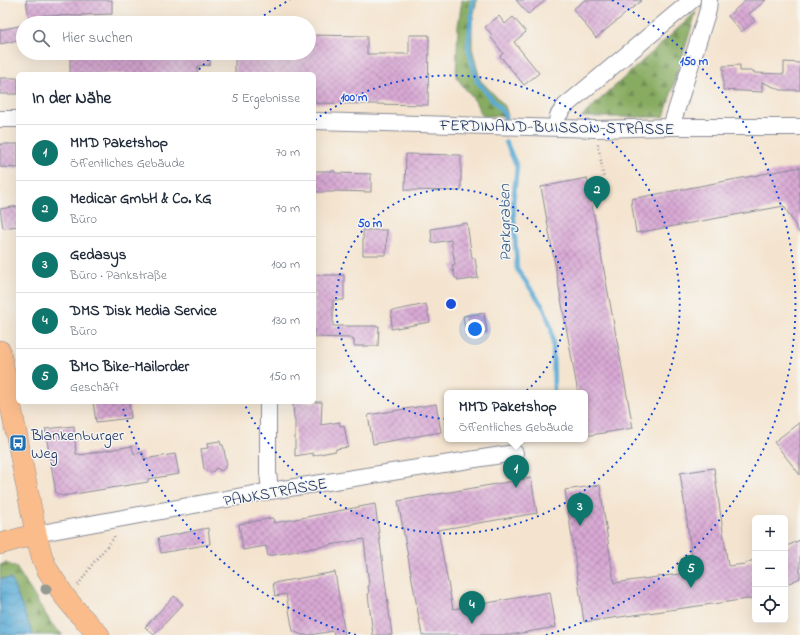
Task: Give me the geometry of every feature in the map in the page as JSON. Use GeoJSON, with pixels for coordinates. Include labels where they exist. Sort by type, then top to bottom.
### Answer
{"type":"FeatureCollection","features":[{"type":"Feature","properties":{"kind":"main road"},"geometry":{"type":"LineString","coordinates":[[0,351],[36,534],[42,557],[47,569],[65,597],[99,635]]}},
{"type":"Feature","properties":{"kind":"main road"},"geometry":{"type":"LineString","coordinates":[[0,544],[36,534]]}},
{"type":"Feature","properties":{"kind":"street"},"geometry":{"type":"LineString","coordinates":[[556,128],[558,116],[565,106],[692,0]]}},
{"type":"Feature","properties":{"kind":"street"},"geometry":{"type":"LineString","coordinates":[[671,127],[708,10],[709,0]]}},
{"type":"Feature","properties":{"kind":"street"},"geometry":{"type":"LineString","coordinates":[[0,119],[16,119]]}},
{"type":"Feature","properties":{"kind":"street","name":"FERDINAND-BUISSON-STRASSE"},"geometry":{"type":"LineString","coordinates":[[316,121],[596,129],[671,127],[800,128]]}},
{"type":"Feature","properties":{"kind":"street"},"geometry":{"type":"LineString","coordinates":[[268,404],[268,472],[270,491]]}},
{"type":"Feature","properties":{"kind":"street","name":"PANKSTRASSE"},"geometry":{"type":"LineString","coordinates":[[36,534],[270,491],[515,453]]}},
{"type":"Feature","properties":{"kind":"path"},"geometry":{"type":"LineString","coordinates":[[596,129],[604,179]]}},
{"type":"Feature","properties":{"kind":"path"},"geometry":{"type":"LineString","coordinates":[[78,585],[94,562],[114,538]]}},
{"type":"Feature","properties":{"kind":"green space"},"geometry":{"type":"Polygon","coordinates":[[[462,0],[477,0],[472,22],[472,48],[480,80],[505,106],[508,116],[482,116],[475,101],[456,77],[458,26],[462,0]]]}},
{"type":"Feature","properties":{"kind":"green space"},"geometry":{"type":"Polygon","coordinates":[[[696,12],[664,117],[581,117],[696,12]]]}},
{"type":"Feature","properties":{"kind":"green space"},"geometry":{"type":"Polygon","coordinates":[[[6,563],[16,567],[53,626],[63,635],[33,635],[11,579],[0,579],[0,565],[6,563]]]}},
{"type":"Feature","properties":{"kind":"water"},"geometry":{"type":"Polygon","coordinates":[[[0,579],[11,579],[33,635],[0,635],[0,579]]]}},
{"type":"Feature","properties":{"kind":"building"},"geometry":{"type":"Polygon","coordinates":[[[26,0],[112,0],[112,14],[82,16],[29,16],[26,0]]]}},
{"type":"Feature","properties":{"kind":"building"},"geometry":{"type":"Polygon","coordinates":[[[516,0],[546,0],[528,14],[516,0]]]}},
{"type":"Feature","properties":{"kind":"building"},"geometry":{"type":"Polygon","coordinates":[[[585,0],[642,0],[596,38],[573,9],[585,0]]]}},
{"type":"Feature","properties":{"kind":"building"},"geometry":{"type":"Polygon","coordinates":[[[746,0],[766,0],[749,14],[755,21],[741,32],[728,16],[746,0]]]}},
{"type":"Feature","properties":{"kind":"building"},"geometry":{"type":"Polygon","coordinates":[[[499,16],[505,24],[513,17],[526,32],[514,42],[539,73],[524,85],[500,56],[503,53],[490,36],[492,35],[485,27],[499,16]]]}},
{"type":"Feature","properties":{"kind":"building"},"geometry":{"type":"Polygon","coordinates":[[[16,27],[16,41],[0,44],[0,30],[16,27]]]}},
{"type":"Feature","properties":{"kind":"building"},"geometry":{"type":"Polygon","coordinates":[[[316,35],[367,36],[367,54],[409,54],[409,35],[429,35],[428,105],[316,103],[316,72],[235,72],[235,60],[316,60],[316,35]]]}},
{"type":"Feature","properties":{"kind":"building"},"geometry":{"type":"Polygon","coordinates":[[[70,60],[210,60],[210,65],[198,66],[197,72],[70,72],[70,60]]]}},
{"type":"Feature","properties":{"kind":"building"},"geometry":{"type":"Polygon","coordinates":[[[784,62],[800,63],[800,90],[781,90],[762,82],[762,92],[723,90],[723,66],[740,65],[740,71],[784,74],[784,62]]]}},
{"type":"Feature","properties":{"kind":"building"},"geometry":{"type":"Polygon","coordinates":[[[0,78],[16,78],[16,94],[0,94],[0,78]]]}},
{"type":"Feature","properties":{"kind":"building"},"geometry":{"type":"Polygon","coordinates":[[[0,144],[16,144],[16,168],[0,167],[0,144]]]}},
{"type":"Feature","properties":{"kind":"building"},"geometry":{"type":"Polygon","coordinates":[[[406,154],[461,155],[461,191],[405,190],[406,154]]]}},
{"type":"Feature","properties":{"kind":"building"},"geometry":{"type":"Polygon","coordinates":[[[800,167],[800,234],[784,206],[636,233],[631,199],[800,167]]]}},
{"type":"Feature","properties":{"kind":"building"},"geometry":{"type":"Polygon","coordinates":[[[316,171],[371,174],[371,192],[316,192],[316,171]]]}},
{"type":"Feature","properties":{"kind":"building"},"geometry":{"type":"Polygon","coordinates":[[[587,178],[633,428],[588,436],[588,390],[577,390],[541,187],[587,178]]]}},
{"type":"Feature","properties":{"kind":"building"},"geometry":{"type":"Polygon","coordinates":[[[16,206],[16,226],[3,228],[0,209],[16,206]]]}},
{"type":"Feature","properties":{"kind":"building"},"geometry":{"type":"Polygon","coordinates":[[[467,223],[472,258],[475,258],[478,278],[458,281],[458,278],[455,278],[452,265],[455,264],[451,240],[432,243],[431,229],[467,223]]]}},
{"type":"Feature","properties":{"kind":"building"},"geometry":{"type":"Polygon","coordinates":[[[363,230],[387,230],[386,255],[363,255],[363,230]]]}},
{"type":"Feature","properties":{"kind":"building"},"geometry":{"type":"Polygon","coordinates":[[[316,275],[344,275],[344,300],[333,300],[333,326],[379,326],[378,346],[354,346],[354,340],[352,340],[352,338],[316,337],[316,275]]]}},
{"type":"Feature","properties":{"kind":"building"},"geometry":{"type":"Polygon","coordinates":[[[426,304],[430,322],[391,329],[392,311],[426,304]]]}},
{"type":"Feature","properties":{"kind":"building"},"geometry":{"type":"Polygon","coordinates":[[[484,313],[487,332],[466,336],[463,316],[484,313]]]}},
{"type":"Feature","properties":{"kind":"building"},"geometry":{"type":"Polygon","coordinates":[[[316,402],[322,402],[321,425],[340,422],[340,426],[344,425],[348,447],[313,456],[313,453],[295,456],[293,404],[316,404],[316,402]]]}},
{"type":"Feature","properties":{"kind":"building"},"geometry":{"type":"Polygon","coordinates":[[[93,404],[129,404],[131,418],[96,422],[93,404]]]}},
{"type":"Feature","properties":{"kind":"building"},"geometry":{"type":"Polygon","coordinates":[[[436,404],[441,432],[373,444],[368,415],[436,404]]]}},
{"type":"Feature","properties":{"kind":"building"},"geometry":{"type":"Polygon","coordinates":[[[800,422],[800,475],[774,442],[800,422]]]}},
{"type":"Feature","properties":{"kind":"building"},"geometry":{"type":"Polygon","coordinates":[[[74,426],[76,454],[80,455],[132,446],[134,454],[143,452],[144,459],[175,454],[179,474],[148,479],[148,482],[62,496],[56,493],[45,429],[74,426]]]}},
{"type":"Feature","properties":{"kind":"building"},"geometry":{"type":"Polygon","coordinates":[[[220,441],[221,445],[223,445],[227,465],[222,471],[216,468],[212,473],[204,469],[201,449],[208,448],[207,443],[220,441]]]}},
{"type":"Feature","properties":{"kind":"building"},"geometry":{"type":"Polygon","coordinates":[[[714,468],[728,566],[745,564],[752,560],[752,598],[584,622],[565,490],[600,485],[614,583],[694,572],[680,473],[714,468]]]}},
{"type":"Feature","properties":{"kind":"building"},"geometry":{"type":"Polygon","coordinates":[[[531,478],[537,513],[438,530],[453,609],[550,592],[556,627],[510,635],[422,635],[398,501],[531,478]]]}},
{"type":"Feature","properties":{"kind":"building"},"geometry":{"type":"Polygon","coordinates":[[[375,504],[392,635],[373,635],[364,539],[268,556],[266,546],[243,550],[239,524],[273,518],[274,523],[375,504]]]}},
{"type":"Feature","properties":{"kind":"building"},"geometry":{"type":"Polygon","coordinates":[[[208,528],[210,544],[161,553],[158,538],[208,528]]]}},
{"type":"Feature","properties":{"kind":"building"},"geometry":{"type":"Polygon","coordinates":[[[800,540],[800,578],[788,584],[788,551],[788,546],[800,540]]]}},
{"type":"Feature","properties":{"kind":"building"},"geometry":{"type":"Polygon","coordinates":[[[335,572],[345,635],[334,635],[333,631],[302,635],[293,631],[286,594],[275,596],[273,583],[335,572]]]}},
{"type":"Feature","properties":{"kind":"building"},"geometry":{"type":"Polygon","coordinates":[[[174,596],[183,604],[154,635],[145,627],[174,596]]]}},
{"type":"Feature","properties":{"kind":"waterway","name":"Parkgraben"},"geometry":{"type":"LineString","coordinates":[[473,0],[468,47],[477,81],[505,115],[505,118]]}},
{"type":"Feature","properties":{"kind":"waterway","name":"Parkgraben"},"geometry":{"type":"LineString","coordinates":[[506,142],[517,167],[513,203],[517,269],[544,308],[551,327],[553,341],[554,390]]}},
{"type":"Feature","properties":{"kind":"place","name":"Medicar GmbH & Co. KG"},"geometry":{"type":"Point","coordinates":[597,209]}},
{"type":"Feature","properties":{"kind":"place","name":"Blankenburger Weg"},"geometry":{"type":"Point","coordinates":[18,443]}},
{"type":"Feature","properties":{"kind":"place","name":"MMD Paketshop"},"geometry":{"type":"Point","coordinates":[516,488]}},
{"type":"Feature","properties":{"kind":"place","name":"Gedasys"},"geometry":{"type":"Point","coordinates":[580,526]}},
{"type":"Feature","properties":{"kind":"place","name":"BMO Bike-Mailorder"},"geometry":{"type":"Point","coordinates":[691,588]}},
{"type":"Feature","properties":{"kind":"place","name":"DMS Disk Media Service"},"geometry":{"type":"Point","coordinates":[472,624]}}]}
